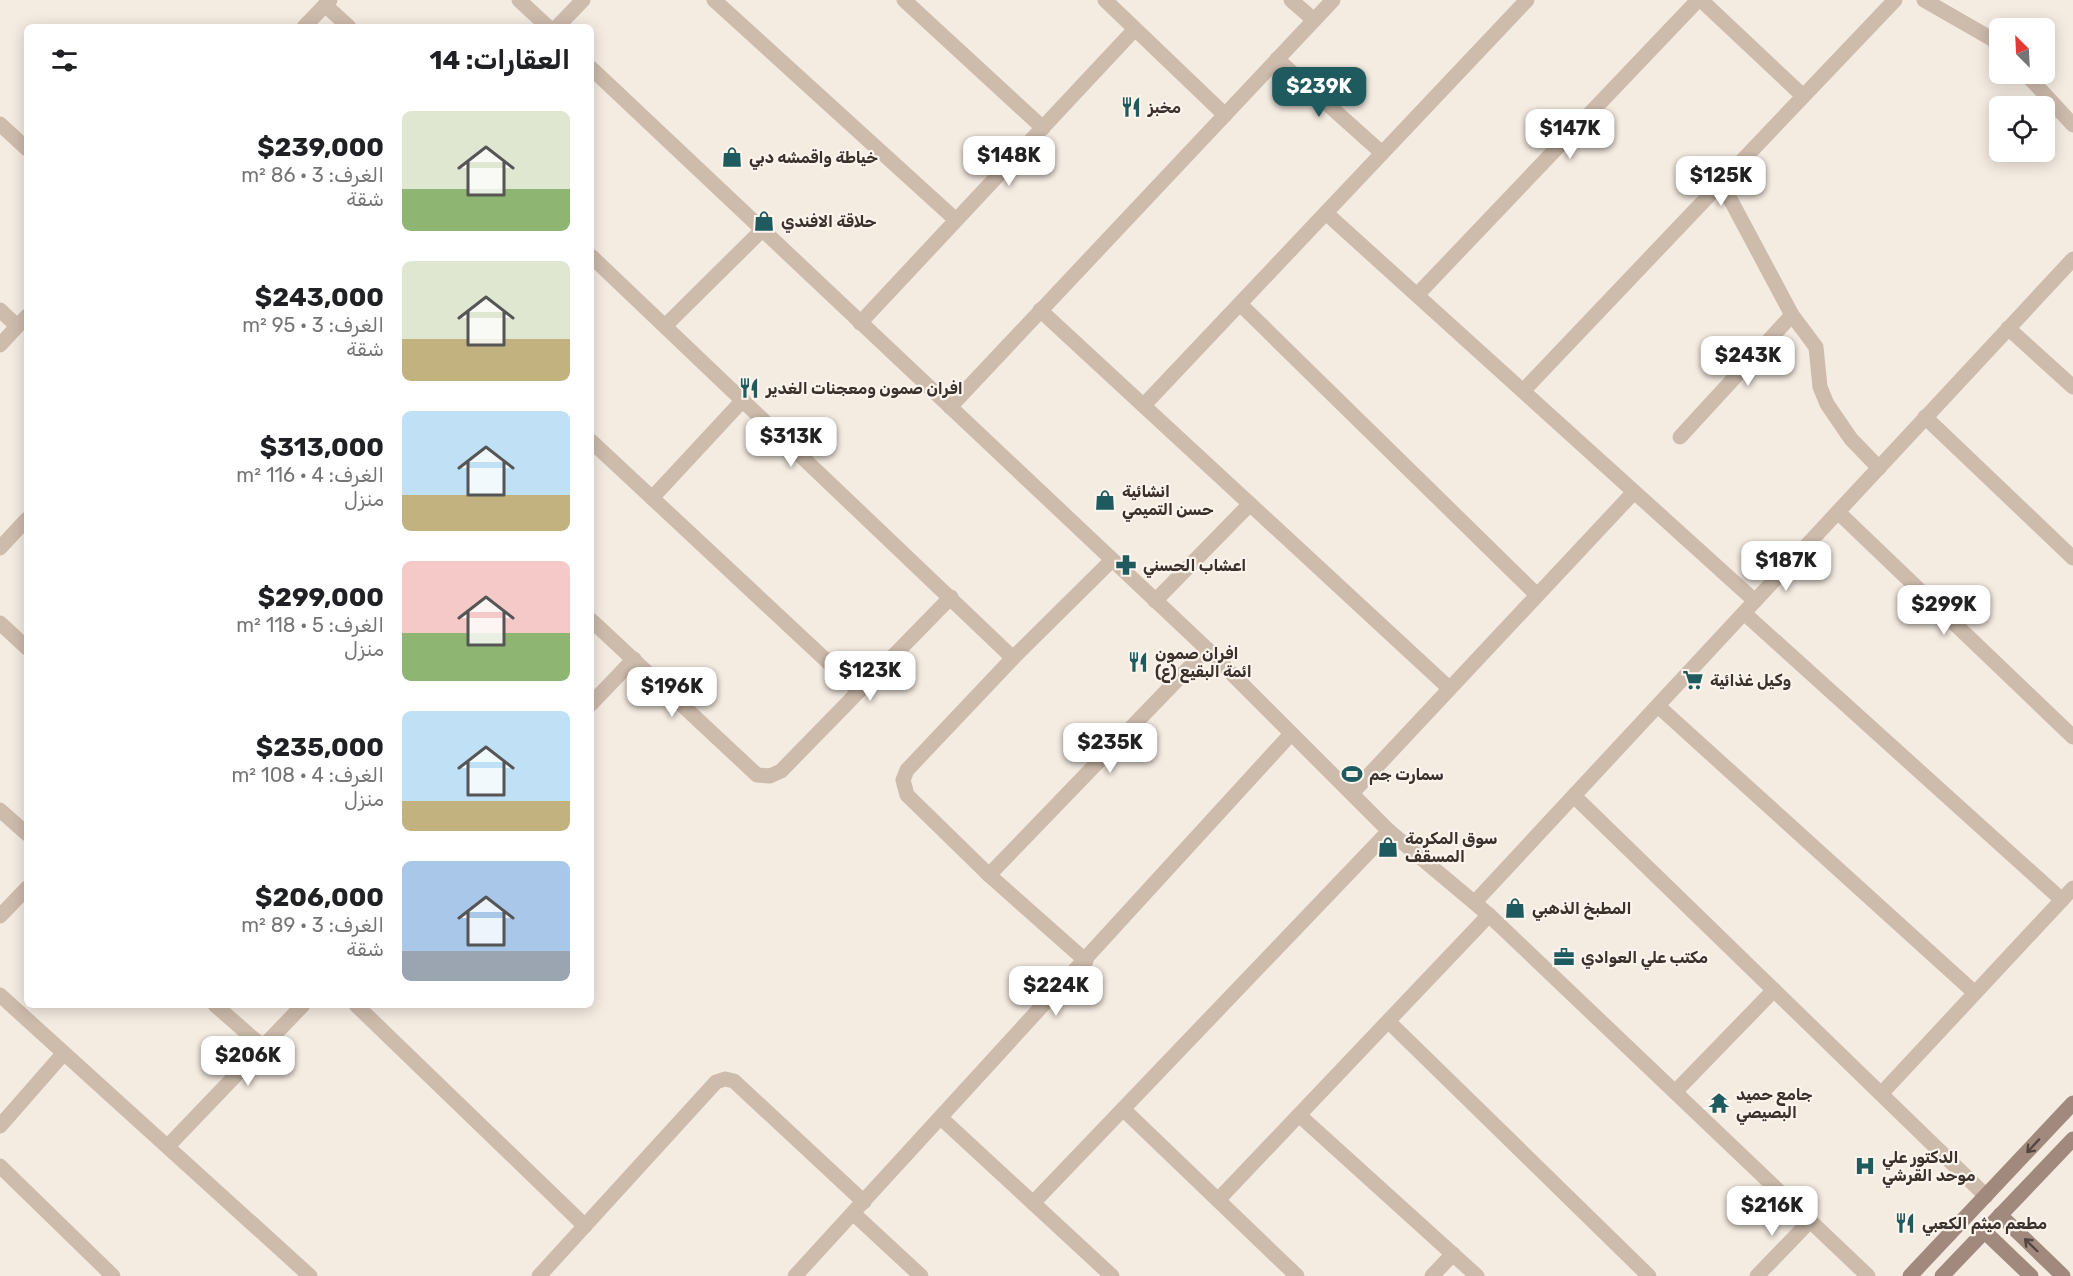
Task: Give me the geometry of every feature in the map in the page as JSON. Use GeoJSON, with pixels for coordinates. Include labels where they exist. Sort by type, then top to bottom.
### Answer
{"type":"FeatureCollection","features":[{"type":"Feature","properties":{"kind":"main road"},"geometry":{"type":"LineString","coordinates":[[1910,1276],[2073,1103]]}},
{"type":"Feature","properties":{"kind":"main road"},"geometry":{"type":"LineString","coordinates":[[1942,1276],[2073,1139]]}},
{"type":"Feature","properties":{"kind":"main road"},"geometry":{"type":"LineString","coordinates":[[2000,1215],[2063,1276]]}},
{"type":"Feature","properties":{"kind":"main road"},"geometry":{"type":"LineString","coordinates":[[1984,1231],[2031,1276]]}},
{"type":"Feature","properties":{"kind":"street"},"geometry":{"type":"LineString","coordinates":[[519,0],[545,24]]}},
{"type":"Feature","properties":{"kind":"street"},"geometry":{"type":"LineString","coordinates":[[560,24],[583,0]]}},
{"type":"Feature","properties":{"kind":"street"},"geometry":{"type":"LineString","coordinates":[[714,0],[956,220]]}},
{"type":"Feature","properties":{"kind":"street"},"geometry":{"type":"LineString","coordinates":[[904,0],[1043,128]]}},
{"type":"Feature","properties":{"kind":"street"},"geometry":{"type":"LineString","coordinates":[[1105,0],[1225,115]]}},
{"type":"Feature","properties":{"kind":"street"},"geometry":{"type":"LineString","coordinates":[[1291,0],[1314,20]]}},
{"type":"Feature","properties":{"kind":"street"},"geometry":{"type":"LineString","coordinates":[[950,407],[1333,0]]}},
{"type":"Feature","properties":{"kind":"street"},"geometry":{"type":"LineString","coordinates":[[1144,405],[1527,0]]}},
{"type":"Feature","properties":{"kind":"street"},"geometry":{"type":"LineString","coordinates":[[1417,295],[1700,0],[1802,95]]}},
{"type":"Feature","properties":{"kind":"street"},"geometry":{"type":"LineString","coordinates":[[1523,390],[1894,0]]}},
{"type":"Feature","properties":{"kind":"street"},"geometry":{"type":"LineString","coordinates":[[1924,0],[1989,37]]}},
{"type":"Feature","properties":{"kind":"street"},"geometry":{"type":"LineString","coordinates":[[307,24],[327,2],[346,24]]}},
{"type":"Feature","properties":{"kind":"street"},"geometry":{"type":"LineString","coordinates":[[860,322],[1135,29]]}},
{"type":"Feature","properties":{"kind":"street"},"geometry":{"type":"LineString","coordinates":[[1277,59],[1382,153]]}},
{"type":"Feature","properties":{"kind":"street"},"geometry":{"type":"LineString","coordinates":[[594,71],[1207,649],[1290,735],[1353,792],[1389,831],[1489,915],[1868,1276]]}},
{"type":"Feature","properties":{"kind":"street"},"geometry":{"type":"LineString","coordinates":[[2035,84],[2073,126]]}},
{"type":"Feature","properties":{"kind":"street"},"geometry":{"type":"LineString","coordinates":[[0,124],[24,146]]}},
{"type":"Feature","properties":{"kind":"street"},"geometry":{"type":"LineString","coordinates":[[1721,182],[1792,315],[1816,347],[1820,387],[1827,404],[1851,439],[1879,468]]}},
{"type":"Feature","properties":{"kind":"street"},"geometry":{"type":"LineString","coordinates":[[1326,213],[1634,492],[1749,607],[2062,900]]}},
{"type":"Feature","properties":{"kind":"street"},"geometry":{"type":"LineString","coordinates":[[665,326],[762,230]]}},
{"type":"Feature","properties":{"kind":"street"},"geometry":{"type":"LineString","coordinates":[[594,259],[1013,658]]}},
{"type":"Feature","properties":{"kind":"street"},"geometry":{"type":"LineString","coordinates":[[1475,902],[2073,259]]}},
{"type":"Feature","properties":{"kind":"street"},"geometry":{"type":"LineString","coordinates":[[1240,304],[1536,594]]}},
{"type":"Feature","properties":{"kind":"street"},"geometry":{"type":"LineString","coordinates":[[0,310],[22,321],[0,345]]}},
{"type":"Feature","properties":{"kind":"street"},"geometry":{"type":"LineString","coordinates":[[1041,310],[1449,688]]}},
{"type":"Feature","properties":{"kind":"street"},"geometry":{"type":"LineString","coordinates":[[1680,437],[1792,315]]}},
{"type":"Feature","properties":{"kind":"street"},"geometry":{"type":"LineString","coordinates":[[2008,328],[2073,387]]}},
{"type":"Feature","properties":{"kind":"street"},"geometry":{"type":"LineString","coordinates":[[652,498],[742,400]]}},
{"type":"Feature","properties":{"kind":"street"},"geometry":{"type":"LineString","coordinates":[[1925,417],[2073,558]]}},
{"type":"Feature","properties":{"kind":"street"},"geometry":{"type":"LineString","coordinates":[[594,444],[859,691]]}},
{"type":"Feature","properties":{"kind":"street"},"geometry":{"type":"LineString","coordinates":[[1353,792],[1634,492]]}},
{"type":"Feature","properties":{"kind":"street"},"geometry":{"type":"LineString","coordinates":[[1155,601],[1250,504]]}},
{"type":"Feature","properties":{"kind":"street"},"geometry":{"type":"LineString","coordinates":[[1838,512],[2073,737]]}},
{"type":"Feature","properties":{"kind":"street"},"geometry":{"type":"LineString","coordinates":[[0,548],[24,522]]}},
{"type":"Feature","properties":{"kind":"street"},"geometry":{"type":"LineString","coordinates":[[1086,961],[989,875],[907,795],[903,780],[907,770],[1013,658],[1112,560]]}},
{"type":"Feature","properties":{"kind":"street"},"geometry":{"type":"LineString","coordinates":[[594,623],[757,775],[770,776],[781,771],[951,597]]}},
{"type":"Feature","properties":{"kind":"street"},"geometry":{"type":"LineString","coordinates":[[0,623],[24,645]]}},
{"type":"Feature","properties":{"kind":"street"},"geometry":{"type":"LineString","coordinates":[[989,875],[1207,649]]}},
{"type":"Feature","properties":{"kind":"street"},"geometry":{"type":"LineString","coordinates":[[594,701],[634,659]]}},
{"type":"Feature","properties":{"kind":"street"},"geometry":{"type":"LineString","coordinates":[[1658,706],[1976,993]]}},
{"type":"Feature","properties":{"kind":"street"},"geometry":{"type":"LineString","coordinates":[[795,1276],[1086,961],[1290,735]]}},
{"type":"Feature","properties":{"kind":"street"},"geometry":{"type":"LineString","coordinates":[[1574,796],[1986,1196]]}},
{"type":"Feature","properties":{"kind":"street"},"geometry":{"type":"LineString","coordinates":[[0,810],[24,831]]}},
{"type":"Feature","properties":{"kind":"street"},"geometry":{"type":"LineString","coordinates":[[1034,1203],[1389,831]]}},
{"type":"Feature","properties":{"kind":"street"},"geometry":{"type":"LineString","coordinates":[[1881,1094],[2073,888]]}},
{"type":"Feature","properties":{"kind":"street"},"geometry":{"type":"LineString","coordinates":[[0,916],[24,891]]}},
{"type":"Feature","properties":{"kind":"street"},"geometry":{"type":"LineString","coordinates":[[1218,1200],[1489,915]]}},
{"type":"Feature","properties":{"kind":"street"},"geometry":{"type":"LineString","coordinates":[[1675,1092],[1774,990]]}},
{"type":"Feature","properties":{"kind":"street"},"geometry":{"type":"LineString","coordinates":[[0,995],[310,1276]]}},
{"type":"Feature","properties":{"kind":"street"},"geometry":{"type":"LineString","coordinates":[[218,1008],[263,1047]]}},
{"type":"Feature","properties":{"kind":"street"},"geometry":{"type":"LineString","coordinates":[[168,1146],[300,1008]]}},
{"type":"Feature","properties":{"kind":"street"},"geometry":{"type":"LineString","coordinates":[[359,1008],[585,1226]]}},
{"type":"Feature","properties":{"kind":"street"},"geometry":{"type":"LineString","coordinates":[[1389,1022],[1648,1276]]}},
{"type":"Feature","properties":{"kind":"street"},"geometry":{"type":"LineString","coordinates":[[0,1126],[63,1054]]}},
{"type":"Feature","properties":{"kind":"street"},"geometry":{"type":"LineString","coordinates":[[539,1276],[716,1082],[725,1079],[734,1081],[859,1207],[921,1276]]}},
{"type":"Feature","properties":{"kind":"street"},"geometry":{"type":"LineString","coordinates":[[1123,1109],[1297,1276]]}},
{"type":"Feature","properties":{"kind":"street"},"geometry":{"type":"LineString","coordinates":[[1299,1115],[1477,1276]]}},
{"type":"Feature","properties":{"kind":"street"},"geometry":{"type":"LineString","coordinates":[[941,1118],[1112,1276]]}},
{"type":"Feature","properties":{"kind":"street"},"geometry":{"type":"LineString","coordinates":[[0,1166],[113,1276]]}},
{"type":"Feature","properties":{"kind":"street"},"geometry":{"type":"LineString","coordinates":[[1757,1276],[1810,1221]]}},
{"type":"Feature","properties":{"kind":"street"},"geometry":{"type":"LineString","coordinates":[[1432,1276],[1453,1254]]}},
{"type":"Feature","properties":{"kind":"place","name":"مخبز"},"geometry":{"type":"Point","coordinates":[1131,107]}},
{"type":"Feature","properties":{"kind":"place","name":"خياطة واقمشه دبي"},"geometry":{"type":"Point","coordinates":[732,157]}},
{"type":"Feature","properties":{"kind":"place","name":"حلاقة الافندي"},"geometry":{"type":"Point","coordinates":[764,221]}},
{"type":"Feature","properties":{"kind":"place","name":"افران صمون ومعجنات الغدير"},"geometry":{"type":"Point","coordinates":[749,388]}},
{"type":"Feature","properties":{"kind":"place","name":"انشائية حسن التميمي"},"geometry":{"type":"Point","coordinates":[1105,500]}},
{"type":"Feature","properties":{"kind":"place","name":"اعشاب الحسني"},"geometry":{"type":"Point","coordinates":[1126,565]}},
{"type":"Feature","properties":{"kind":"place","name":"افران صمون ائمة البقيع (ع)"},"geometry":{"type":"Point","coordinates":[1138,662]}},
{"type":"Feature","properties":{"kind":"place","name":"وكيل غذائية"},"geometry":{"type":"Point","coordinates":[1693,680]}},
{"type":"Feature","properties":{"kind":"place","name":"سمارت جم"},"geometry":{"type":"Point","coordinates":[1352,774]}},
{"type":"Feature","properties":{"kind":"place","name":"سوق المكرمة المسقف"},"geometry":{"type":"Point","coordinates":[1388,847]}},
{"type":"Feature","properties":{"kind":"place","name":"المطبخ الذهبي"},"geometry":{"type":"Point","coordinates":[1515,908]}},
{"type":"Feature","properties":{"kind":"place","name":"مكتب علي العوادي"},"geometry":{"type":"Point","coordinates":[1564,957]}},
{"type":"Feature","properties":{"kind":"place","name":"جامع حميد البصيصي"},"geometry":{"type":"Point","coordinates":[1719,1103]}},
{"type":"Feature","properties":{"kind":"place","name":"الدكتور علي موحد القرشي"},"geometry":{"type":"Point","coordinates":[1865,1166]}},
{"type":"Feature","properties":{"kind":"place","name":"مطعم ميثم الكعبي"},"geometry":{"type":"Point","coordinates":[1905,1223]}}]}
